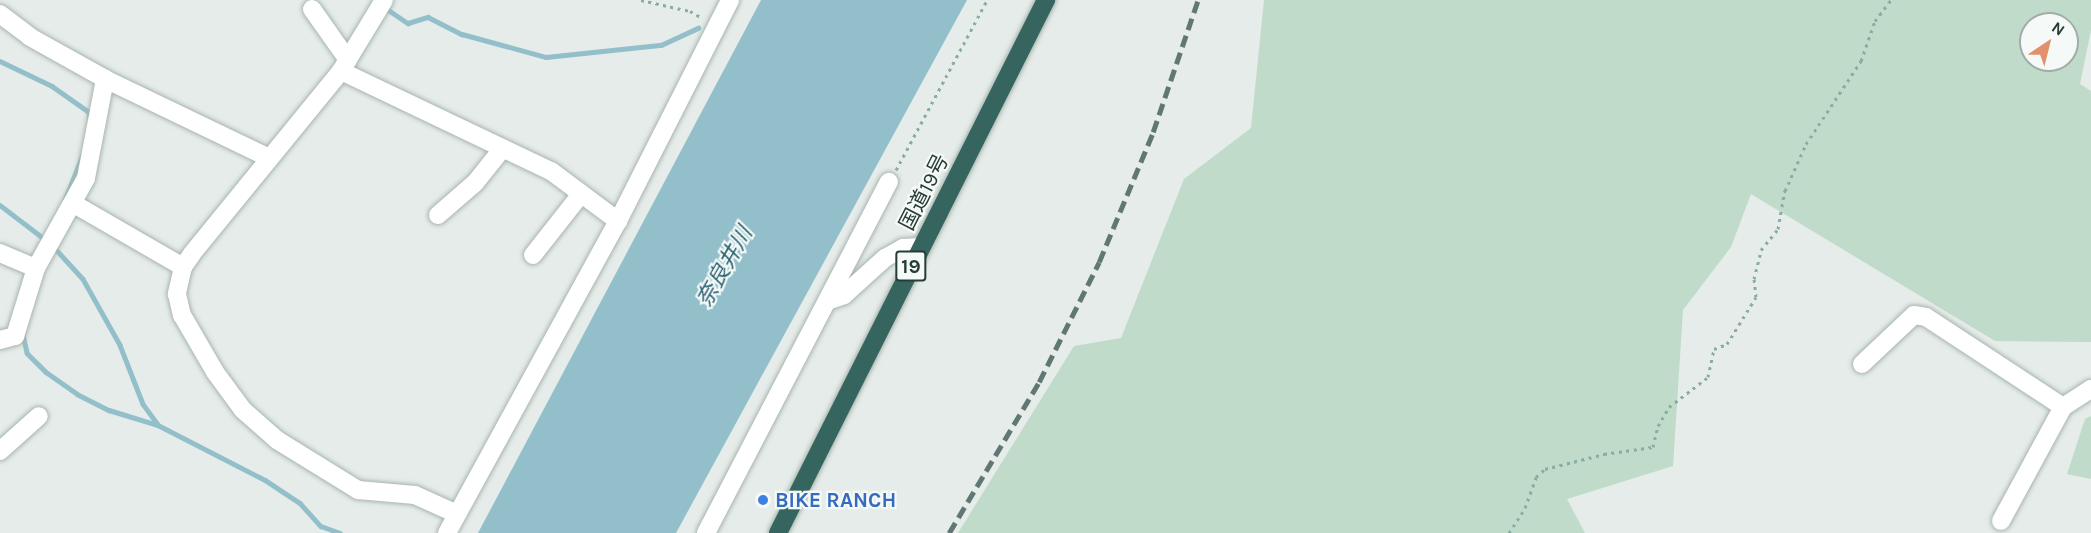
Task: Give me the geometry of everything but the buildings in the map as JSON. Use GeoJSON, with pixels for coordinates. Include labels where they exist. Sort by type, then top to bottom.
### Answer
{"type":"FeatureCollection","features":[{"type":"Feature","properties":{"kind":"highway","name":"国道19号"},"geometry":{"type":"LineString","coordinates":[[778,533],[1046,0]]}},
{"type":"Feature","properties":{"kind":"street"},"geometry":{"type":"LineString","coordinates":[[384,0],[345,65],[183,267],[177,294],[182,315],[243,410],[276,440],[358,490],[415,495],[457,514]]}},
{"type":"Feature","properties":{"kind":"street"},"geometry":{"type":"LineString","coordinates":[[447,533],[618,221],[730,0]]}},
{"type":"Feature","properties":{"kind":"street"},"geometry":{"type":"LineString","coordinates":[[312,9],[345,65],[502,149],[552,171],[618,221]]}},
{"type":"Feature","properties":{"kind":"street"},"geometry":{"type":"LineString","coordinates":[[0,14],[30,37],[105,79],[269,158]]}},
{"type":"Feature","properties":{"kind":"street"},"geometry":{"type":"LineString","coordinates":[[0,340],[15,336],[36,268],[74,204],[86,178],[105,79]]}},
{"type":"Feature","properties":{"kind":"street"},"geometry":{"type":"LineString","coordinates":[[438,215],[475,183],[502,149]]}},
{"type":"Feature","properties":{"kind":"street"},"geometry":{"type":"LineString","coordinates":[[706,533],[889,182]]}},
{"type":"Feature","properties":{"kind":"street"},"geometry":{"type":"LineString","coordinates":[[533,255],[581,194]]}},
{"type":"Feature","properties":{"kind":"street"},"geometry":{"type":"LineString","coordinates":[[74,204],[183,267]]}},
{"type":"Feature","properties":{"kind":"street"},"geometry":{"type":"LineString","coordinates":[[828,301],[844,295],[885,258],[903,248],[921,246]]}},
{"type":"Feature","properties":{"kind":"street"},"geometry":{"type":"LineString","coordinates":[[0,253],[36,268]]}},
{"type":"Feature","properties":{"kind":"street"},"geometry":{"type":"LineString","coordinates":[[1862,364],[1914,315],[1926,317],[2063,408]]}},
{"type":"Feature","properties":{"kind":"street"},"geometry":{"type":"LineString","coordinates":[[2001,521],[2063,408],[2091,389]]}},
{"type":"Feature","properties":{"kind":"street"},"geometry":{"type":"LineString","coordinates":[[0,451],[39,416]]}},
{"type":"Feature","properties":{"kind":"path"},"geometry":{"type":"LineString","coordinates":[[641,0],[690,11],[716,26]]}},
{"type":"Feature","properties":{"kind":"path"},"geometry":{"type":"LineString","coordinates":[[889,182],[987,0]]}},
{"type":"Feature","properties":{"kind":"path"},"geometry":{"type":"LineString","coordinates":[[1509,533],[1525,508],[1536,477],[1545,469],[1604,454],[1653,447],[1658,426],[1669,407],[1707,377],[1714,349],[1721,343],[1727,344],[1756,297],[1754,279],[1761,250],[1778,229],[1785,192],[1806,144],[1861,61],[1875,21],[1891,0]]}},
{"type":"Feature","properties":{"kind":"green space"},"geometry":{"type":"Polygon","coordinates":[[[1264,0],[2091,0],[2091,30],[2080,84],[2091,91],[2091,342],[1995,341],[1751,194],[1731,247],[1683,310],[1673,466],[1567,499],[1585,533],[958,533],[1074,346],[1121,338],[1184,179],[1251,128],[1264,0]]]}},
{"type":"Feature","properties":{"kind":"green space"},"geometry":{"type":"Polygon","coordinates":[[[2091,416],[2091,479],[2067,474],[2085,419],[2091,416]]]}},
{"type":"Feature","properties":{"kind":"water","name":"奈良井川"},"geometry":{"type":"Polygon","coordinates":[[[761,0],[967,0],[676,533],[478,533],[761,0]]]}},
{"type":"Feature","properties":{"kind":"waterway"},"geometry":{"type":"LineString","coordinates":[[384,7],[408,23],[428,17],[462,34],[546,57],[661,45],[698,28]]}},
{"type":"Feature","properties":{"kind":"waterway"},"geometry":{"type":"LineString","coordinates":[[0,61],[52,86],[89,112],[90,118]]}},
{"type":"Feature","properties":{"kind":"waterway"},"geometry":{"type":"LineString","coordinates":[[65,199],[84,151]]}},
{"type":"Feature","properties":{"kind":"waterway"},"geometry":{"type":"LineString","coordinates":[[0,205],[46,240]]}},
{"type":"Feature","properties":{"kind":"waterway"},"geometry":{"type":"LineString","coordinates":[[52,245],[83,279],[120,345],[143,404],[158,425]]}},
{"type":"Feature","properties":{"kind":"waterway"},"geometry":{"type":"LineString","coordinates":[[23,335],[27,353],[46,372],[77,394],[109,410],[158,425],[265,480],[300,503],[321,526],[340,533]]}},
{"type":"Feature","properties":{"kind":"railway"},"geometry":{"type":"LineString","coordinates":[[949,533],[1039,382],[1099,262],[1153,132],[1198,0]]}},
{"type":"Feature","properties":{"kind":"place","name":"BIKE RANCH"},"geometry":{"type":"Point","coordinates":[763,500]}}]}
